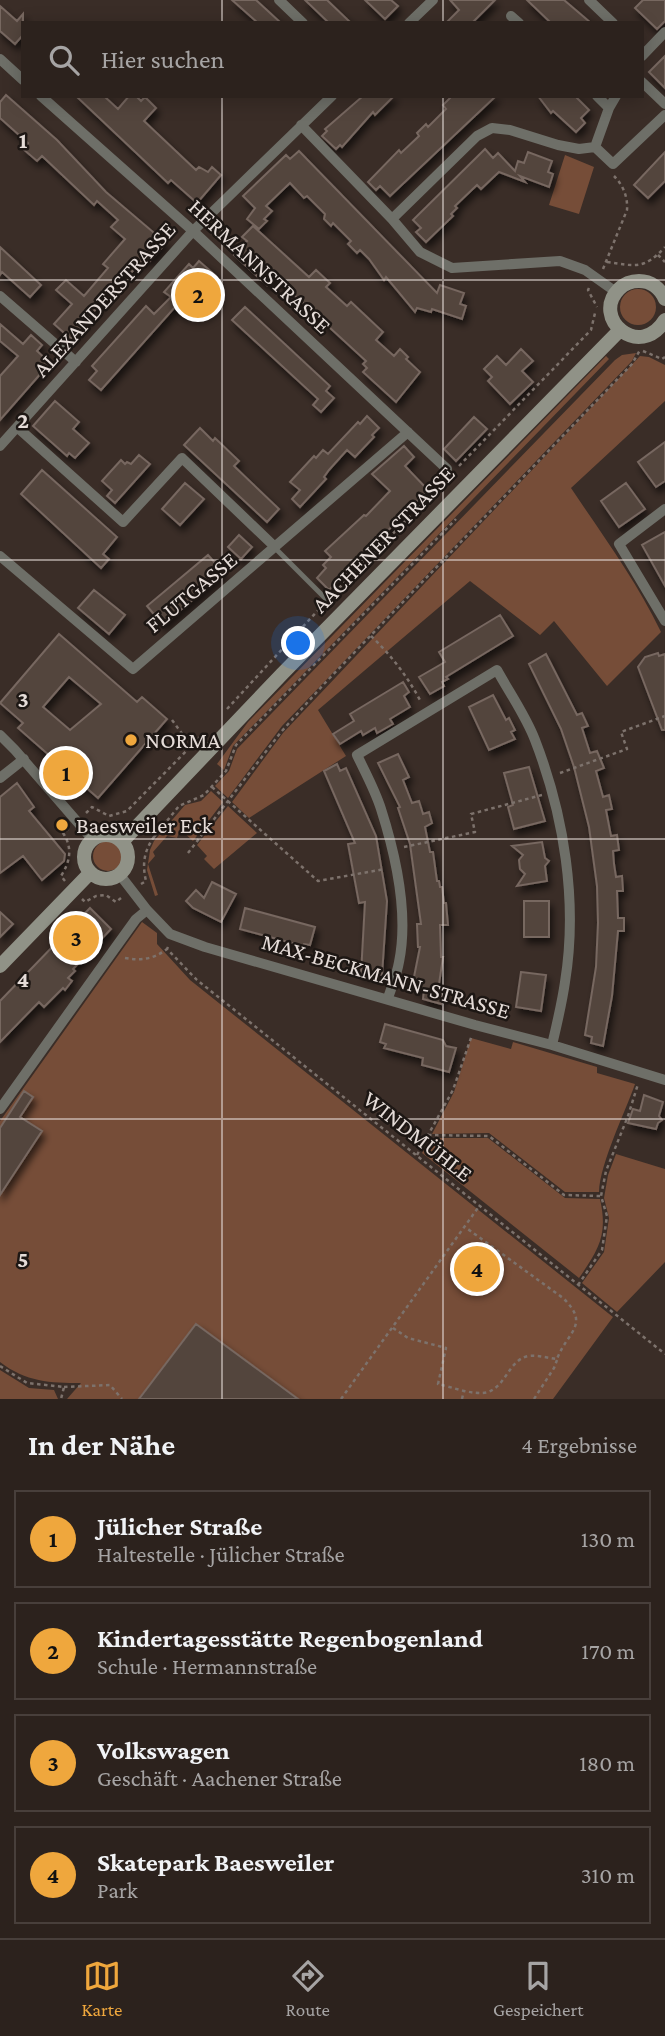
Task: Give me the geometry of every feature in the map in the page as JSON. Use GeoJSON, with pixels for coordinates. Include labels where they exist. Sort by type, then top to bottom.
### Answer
{"type":"FeatureCollection","features":[{"type":"Feature","properties":{"kind":"main road"},"geometry":{"type":"LineString","coordinates":[[663,289],[650,283],[632,281],[616,292],[611,301],[610,312],[613,322],[629,336],[640,338],[663,328]]}},
{"type":"Feature","properties":{"kind":"main road","name":"AACHENER STRASSE"},"geometry":{"type":"LineString","coordinates":[[122,842],[282,674],[620,330]]}},
{"type":"Feature","properties":{"kind":"main road"},"geometry":{"type":"LineString","coordinates":[[111,835],[122,842],[127,848],[128,863],[120,875],[104,880],[90,873],[86,866],[85,852],[93,840],[98,836],[111,835]]}},
{"type":"Feature","properties":{"kind":"main road"},"geometry":{"type":"LineString","coordinates":[[0,966],[90,873]]}},
{"type":"Feature","properties":{"kind":"street"},"geometry":{"type":"LineString","coordinates":[[279,0],[301,21]]}},
{"type":"Feature","properties":{"kind":"street"},"geometry":{"type":"LineString","coordinates":[[411,21],[433,0]]}},
{"type":"Feature","properties":{"kind":"street"},"geometry":{"type":"LineString","coordinates":[[589,0],[611,21]]}},
{"type":"Feature","properties":{"kind":"street"},"geometry":{"type":"LineString","coordinates":[[644,52],[665,32]]}},
{"type":"Feature","properties":{"kind":"street"},"geometry":{"type":"LineString","coordinates":[[0,60],[21,78]]}},
{"type":"Feature","properties":{"kind":"street"},"geometry":{"type":"LineString","coordinates":[[644,84],[665,104]]}},
{"type":"Feature","properties":{"kind":"street","name":"HERMANNSTRASSE"},"geometry":{"type":"LineString","coordinates":[[43,98],[193,231],[447,469]]}},
{"type":"Feature","properties":{"kind":"street","name":"ALEXANDERSTRASSE"},"geometry":{"type":"LineString","coordinates":[[0,446],[193,231],[330,98]]}},
{"type":"Feature","properties":{"kind":"street"},"geometry":{"type":"LineString","coordinates":[[599,98],[609,108]]}},
{"type":"Feature","properties":{"kind":"street"},"geometry":{"type":"LineString","coordinates":[[595,147],[615,98]]}},
{"type":"Feature","properties":{"kind":"street"},"geometry":{"type":"LineString","coordinates":[[595,147],[613,164],[665,115]]}},
{"type":"Feature","properties":{"kind":"street"},"geometry":{"type":"LineString","coordinates":[[301,125],[392,219],[420,252],[452,268],[560,261],[585,270],[616,292]]}},
{"type":"Feature","properties":{"kind":"street"},"geometry":{"type":"LineString","coordinates":[[392,219],[477,136],[492,128],[510,130],[579,149],[595,147]]}},
{"type":"Feature","properties":{"kind":"street"},"geometry":{"type":"LineString","coordinates":[[0,296],[76,362]]}},
{"type":"Feature","properties":{"kind":"street"},"geometry":{"type":"LineString","coordinates":[[17,427],[123,522],[181,458],[275,547]]}},
{"type":"Feature","properties":{"kind":"street","name":"FLUTGASSE"},"geometry":{"type":"LineString","coordinates":[[0,556],[133,669],[408,432]]}},
{"type":"Feature","properties":{"kind":"street"},"geometry":{"type":"LineString","coordinates":[[665,509],[619,544],[665,621]]}},
{"type":"Feature","properties":{"kind":"street"},"geometry":{"type":"LineString","coordinates":[[388,998],[399,962],[399,890],[392,849],[380,806],[357,755],[497,670],[534,737],[548,777],[563,841],[570,906],[566,980],[552,1045]]}},
{"type":"Feature","properties":{"kind":"street"},"geometry":{"type":"LineString","coordinates":[[0,735],[93,840]]}},
{"type":"Feature","properties":{"kind":"street"},"geometry":{"type":"LineString","coordinates":[[0,778],[24,759]]}},
{"type":"Feature","properties":{"kind":"street","name":"MAX-BECKMANN-STRASSE"},"geometry":{"type":"LineString","coordinates":[[120,875],[170,934],[205,947],[552,1045],[665,1080]]}},
{"type":"Feature","properties":{"kind":"street"},"geometry":{"type":"LineString","coordinates":[[0,1109],[136,919],[147,910]]}},
{"type":"Feature","properties":{"kind":"lane"},"geometry":{"type":"LineString","coordinates":[[275,547],[327,600]]}},
{"type":"Feature","properties":{"kind":"path"},"geometry":{"type":"LineString","coordinates":[[226,711],[327,600],[591,330],[597,306],[588,290],[607,262],[609,249],[627,210],[628,201],[620,182],[610,172],[613,164]]}},
{"type":"Feature","properties":{"kind":"path"},"geometry":{"type":"LineString","coordinates":[[607,262],[635,267],[652,261],[665,247]]}},
{"type":"Feature","properties":{"kind":"path"},"geometry":{"type":"LineString","coordinates":[[658,255],[665,262]]}},
{"type":"Feature","properties":{"kind":"path"},"geometry":{"type":"LineString","coordinates":[[188,853],[281,732],[632,364],[638,350],[662,359],[665,356]]}},
{"type":"Feature","properties":{"kind":"path"},"geometry":{"type":"LineString","coordinates":[[132,891],[146,881],[143,864],[148,845],[179,806],[204,795],[212,787],[226,771],[236,745],[458,517]]}},
{"type":"Feature","properties":{"kind":"path"},"geometry":{"type":"LineString","coordinates":[[370,636],[386,650],[414,688],[426,711]]}},
{"type":"Feature","properties":{"kind":"path"},"geometry":{"type":"LineString","coordinates":[[548,777],[627,749],[621,732],[665,716]]}},
{"type":"Feature","properties":{"kind":"path"},"geometry":{"type":"LineString","coordinates":[[172,720],[193,745]]}},
{"type":"Feature","properties":{"kind":"path"},"geometry":{"type":"LineString","coordinates":[[76,822],[92,807],[109,816],[127,811],[209,729]]}},
{"type":"Feature","properties":{"kind":"path"},"geometry":{"type":"LineString","coordinates":[[212,787],[318,881],[395,868]]}},
{"type":"Feature","properties":{"kind":"path"},"geometry":{"type":"LineString","coordinates":[[392,849],[475,832],[471,814],[552,794]]}},
{"type":"Feature","properties":{"kind":"path"},"geometry":{"type":"LineString","coordinates":[[127,811],[154,837]]}},
{"type":"Feature","properties":{"kind":"path"},"geometry":{"type":"LineString","coordinates":[[113,951],[137,960],[159,955],[167,949],[170,934]]}},
{"type":"Feature","properties":{"kind":"path","name":"WINDMÜHLE"},"geometry":{"type":"LineString","coordinates":[[167,949],[197,980],[665,1354]]}},
{"type":"Feature","properties":{"kind":"path"},"geometry":{"type":"LineString","coordinates":[[416,1155],[453,1090],[475,1025]]}},
{"type":"Feature","properties":{"kind":"path"},"geometry":{"type":"LineString","coordinates":[[578,1285],[602,1250],[607,1216],[601,1196],[606,1171],[641,1074]]}},
{"type":"Feature","properties":{"kind":"path"},"geometry":{"type":"LineString","coordinates":[[428,1135],[489,1136],[564,1195],[601,1196]]}},
{"type":"Feature","properties":{"kind":"path"},"geometry":{"type":"LineString","coordinates":[[341,1399],[480,1205]]}},
{"type":"Feature","properties":{"kind":"path"},"geometry":{"type":"LineString","coordinates":[[465,1227],[563,1298],[574,1309],[577,1322],[572,1336],[561,1348],[554,1368],[534,1399]]}},
{"type":"Feature","properties":{"kind":"path"},"geometry":{"type":"LineString","coordinates":[[393,1328],[408,1338],[446,1348],[438,1384],[464,1390],[486,1392],[500,1384],[515,1361],[527,1356],[557,1359]]}},
{"type":"Feature","properties":{"kind":"path"},"geometry":{"type":"LineString","coordinates":[[0,1366],[27,1383],[64,1387],[110,1385],[122,1399]]}},
{"type":"Feature","properties":{"kind":"path"},"geometry":{"type":"LineString","coordinates":[[61,1399],[64,1387]]}},
{"type":"Feature","properties":{"kind":"path"},"geometry":{"type":"LineString","coordinates":[[463,1399],[464,1390]]}},
{"type":"Feature","properties":{"kind":"path"},"geometry":{"type":"LineString","coordinates":[[486,1392],[486,1399]]}},
{"type":"Feature","properties":{"kind":"shaded area"},"geometry":{"type":"Polygon","coordinates":[[[565,155],[594,167],[579,214],[549,205],[565,155]]]}},
{"type":"Feature","properties":{"kind":"shaded area"},"geometry":{"type":"Polygon","coordinates":[[[638,289],[651,294],[656,307],[651,320],[638,325],[625,320],[620,307],[625,294],[638,289]]]}},
{"type":"Feature","properties":{"kind":"shaded area"},"geometry":{"type":"Polygon","coordinates":[[[636,353],[632,361],[282,726],[228,798],[215,786],[229,771],[237,749],[615,360],[622,355],[636,353]]]}},
{"type":"Feature","properties":{"kind":"shaded area"},"geometry":{"type":"Polygon","coordinates":[[[606,356],[609,359],[233,746],[224,770],[217,764],[248,722],[606,356]]]}},
{"type":"Feature","properties":{"kind":"shaded area"},"geometry":{"type":"Polygon","coordinates":[[[640,356],[649,357],[665,365],[665,401],[571,488],[630,576],[661,632],[607,686],[554,621],[540,635],[470,581],[318,710],[346,756],[249,818],[232,802],[283,733],[640,356]]]}},
{"type":"Feature","properties":{"kind":"shaded area"},"geometry":{"type":"Polygon","coordinates":[[[211,791],[223,802],[193,841],[180,829],[177,838],[167,836],[153,852],[155,856],[148,864],[158,895],[155,896],[147,870],[150,850],[154,841],[185,805],[201,801],[211,791]]]}},
{"type":"Feature","properties":{"kind":"shaded area"},"geometry":{"type":"Polygon","coordinates":[[[228,806],[257,833],[214,869],[204,859],[207,856],[197,845],[228,806]]]}},
{"type":"Feature","properties":{"kind":"shaded area"},"geometry":{"type":"Polygon","coordinates":[[[108,841],[119,845],[123,856],[119,867],[108,871],[97,867],[93,856],[97,845],[108,841]]]}},
{"type":"Feature","properties":{"kind":"shaded area"},"geometry":{"type":"Polygon","coordinates":[[[142,922],[157,933],[157,944],[190,980],[613,1317],[553,1399],[67,1399],[81,1383],[39,1380],[19,1374],[0,1362],[0,1121],[142,922]]]}},
{"type":"Feature","properties":{"kind":"shaded area"},"geometry":{"type":"Polygon","coordinates":[[[471,1038],[511,1049],[513,1042],[597,1067],[597,1073],[635,1084],[608,1153],[599,1192],[565,1192],[489,1133],[432,1134],[454,1092],[471,1038]]]}},
{"type":"Feature","properties":{"kind":"shaded area"},"geometry":{"type":"Polygon","coordinates":[[[431,1138],[488,1138],[565,1198],[600,1199],[603,1222],[600,1241],[579,1278],[422,1153],[431,1138]]]}},
{"type":"Feature","properties":{"kind":"shaded area"},"geometry":{"type":"Polygon","coordinates":[[[616,1154],[665,1169],[665,1262],[617,1312],[582,1283],[604,1252],[609,1218],[604,1198],[608,1175],[616,1154]]]}},
{"type":"Feature","properties":{"kind":"shaded area"},"geometry":{"type":"Polygon","coordinates":[[[0,1370],[29,1388],[54,1390],[58,1399],[0,1399],[0,1370]]]}},
{"type":"Feature","properties":{"kind":"building"},"geometry":{"type":"Polygon","coordinates":[[[232,0],[256,0],[279,21],[256,21],[232,0]]]}},
{"type":"Feature","properties":{"kind":"building"},"geometry":{"type":"Polygon","coordinates":[[[305,0],[327,0],[349,21],[327,21],[305,0]]]}},
{"type":"Feature","properties":{"kind":"building"},"geometry":{"type":"Polygon","coordinates":[[[365,0],[391,0],[398,6],[385,19],[365,0]]]}},
{"type":"Feature","properties":{"kind":"building"},"geometry":{"type":"Polygon","coordinates":[[[450,0],[495,0],[474,21],[448,21],[459,10],[450,0]]]}},
{"type":"Feature","properties":{"kind":"building"},"geometry":{"type":"Polygon","coordinates":[[[527,0],[564,0],[589,21],[549,21],[527,0]]]}},
{"type":"Feature","properties":{"kind":"building"},"geometry":{"type":"Polygon","coordinates":[[[643,0],[665,0],[665,21],[657,29],[635,8],[643,0]]]}},
{"type":"Feature","properties":{"kind":"building"},"geometry":{"type":"Polygon","coordinates":[[[0,6],[17,21],[23,14],[21,37],[15,44],[0,31],[0,6]]]}},
{"type":"Feature","properties":{"kind":"building"},"geometry":{"type":"Polygon","coordinates":[[[665,56],[665,88],[649,72],[665,56]]]}},
{"type":"Feature","properties":{"kind":"building"},"geometry":{"type":"Polygon","coordinates":[[[6,95],[57,140],[106,192],[166,243],[150,261],[145,257],[129,275],[123,270],[101,296],[104,299],[71,339],[54,324],[72,304],[56,290],[66,280],[84,296],[108,268],[103,264],[125,239],[111,227],[118,220],[97,201],[94,205],[42,156],[37,161],[23,149],[28,143],[0,118],[0,102],[6,95]]]}},
{"type":"Feature","properties":{"kind":"building"},"geometry":{"type":"Polygon","coordinates":[[[78,98],[106,98],[118,109],[127,98],[138,98],[141,101],[146,98],[156,108],[144,121],[196,170],[199,167],[208,172],[212,167],[221,175],[197,203],[171,180],[168,183],[78,98]]]}},
{"type":"Feature","properties":{"kind":"building"},"geometry":{"type":"Polygon","coordinates":[[[361,98],[392,98],[375,115],[373,112],[342,147],[340,145],[336,149],[322,136],[327,131],[325,129],[361,98]]]}},
{"type":"Feature","properties":{"kind":"building"},"geometry":{"type":"Polygon","coordinates":[[[450,98],[494,98],[390,196],[380,186],[376,190],[368,182],[399,150],[401,153],[419,136],[417,133],[426,124],[428,127],[446,109],[443,105],[450,98]]]}},
{"type":"Feature","properties":{"kind":"building"},"geometry":{"type":"Polygon","coordinates":[[[540,98],[577,98],[589,110],[581,118],[585,123],[576,132],[553,111],[551,113],[540,98]]]}},
{"type":"Feature","properties":{"kind":"building"},"geometry":{"type":"Polygon","coordinates":[[[485,149],[493,158],[498,153],[515,171],[518,161],[524,163],[528,152],[552,161],[548,172],[553,174],[549,187],[520,176],[525,182],[499,172],[481,189],[477,185],[455,206],[457,208],[451,214],[453,216],[426,242],[416,232],[421,228],[413,220],[485,149]]]}},
{"type":"Feature","properties":{"kind":"building"},"geometry":{"type":"Polygon","coordinates":[[[299,151],[437,293],[440,285],[464,293],[460,304],[466,306],[462,319],[432,309],[431,312],[417,308],[415,312],[386,277],[384,280],[369,259],[360,250],[357,253],[348,244],[351,241],[333,223],[331,226],[324,219],[325,214],[290,183],[266,206],[272,211],[259,229],[247,219],[255,208],[243,196],[286,155],[290,159],[299,151]]]}},
{"type":"Feature","properties":{"kind":"building"},"geometry":{"type":"Polygon","coordinates":[[[665,152],[665,181],[648,198],[634,185],[665,152]]]}},
{"type":"Feature","properties":{"kind":"building"},"geometry":{"type":"Polygon","coordinates":[[[253,226],[309,277],[316,270],[330,283],[326,287],[347,306],[351,302],[383,332],[376,340],[394,356],[400,349],[408,357],[406,359],[420,372],[396,402],[363,372],[367,368],[363,364],[366,361],[304,304],[274,277],[267,285],[234,255],[247,241],[242,237],[253,226]]]}},
{"type":"Feature","properties":{"kind":"building"},"geometry":{"type":"Polygon","coordinates":[[[0,247],[41,285],[30,297],[2,272],[0,275],[0,247]]]}},
{"type":"Feature","properties":{"kind":"building"},"geometry":{"type":"Polygon","coordinates":[[[199,261],[215,275],[186,312],[179,305],[175,307],[101,390],[89,380],[97,371],[92,366],[146,306],[154,314],[171,297],[164,292],[189,264],[193,268],[199,261]]]}},
{"type":"Feature","properties":{"kind":"building"},"geometry":{"type":"Polygon","coordinates":[[[245,307],[330,386],[326,391],[334,398],[321,412],[313,405],[318,399],[232,320],[245,307]]]}},
{"type":"Feature","properties":{"kind":"building"},"geometry":{"type":"Polygon","coordinates":[[[0,324],[23,344],[31,335],[42,345],[37,351],[50,363],[0,420],[0,376],[18,356],[0,341],[0,324]]]}},
{"type":"Feature","properties":{"kind":"building"},"geometry":{"type":"Polygon","coordinates":[[[521,349],[533,361],[522,371],[533,382],[510,404],[488,381],[492,377],[484,369],[497,356],[506,365],[521,349]]]}},
{"type":"Feature","properties":{"kind":"building"},"geometry":{"type":"Polygon","coordinates":[[[55,401],[79,422],[73,429],[89,443],[75,458],[69,453],[67,456],[33,426],[55,401]]]}},
{"type":"Feature","properties":{"kind":"building"},"geometry":{"type":"Polygon","coordinates":[[[367,416],[379,428],[372,435],[374,437],[355,457],[347,450],[329,470],[324,477],[326,479],[300,507],[292,499],[300,490],[290,482],[314,456],[316,458],[323,450],[328,454],[367,416]]]}},
{"type":"Feature","properties":{"kind":"building"},"geometry":{"type":"Polygon","coordinates":[[[474,417],[487,429],[456,461],[444,449],[474,417]]]}},
{"type":"Feature","properties":{"kind":"building"},"geometry":{"type":"Polygon","coordinates":[[[200,428],[239,461],[234,466],[279,509],[267,522],[184,445],[200,428]]]}},
{"type":"Feature","properties":{"kind":"building"},"geometry":{"type":"Polygon","coordinates":[[[665,442],[665,481],[656,487],[638,462],[665,442]]]}},
{"type":"Feature","properties":{"kind":"building"},"geometry":{"type":"Polygon","coordinates":[[[404,446],[414,457],[405,466],[428,490],[329,590],[317,578],[326,568],[323,565],[331,557],[325,551],[390,491],[372,474],[404,446]]]}},
{"type":"Feature","properties":{"kind":"building"},"geometry":{"type":"Polygon","coordinates":[[[139,455],[150,464],[115,503],[107,496],[112,490],[102,481],[121,460],[125,464],[131,464],[139,455]]]}},
{"type":"Feature","properties":{"kind":"building"},"geometry":{"type":"Polygon","coordinates":[[[42,470],[117,537],[103,554],[109,559],[101,568],[21,494],[42,470]]]}},
{"type":"Feature","properties":{"kind":"building"},"geometry":{"type":"Polygon","coordinates":[[[185,483],[204,499],[180,525],[162,509],[185,483]]]}},
{"type":"Feature","properties":{"kind":"building"},"geometry":{"type":"Polygon","coordinates":[[[626,483],[645,509],[619,527],[601,501],[626,483]]]}},
{"type":"Feature","properties":{"kind":"building"},"geometry":{"type":"Polygon","coordinates":[[[665,532],[665,586],[642,545],[665,532]]]}},
{"type":"Feature","properties":{"kind":"building"},"geometry":{"type":"Polygon","coordinates":[[[239,535],[252,547],[241,559],[228,547],[239,535]]]}},
{"type":"Feature","properties":{"kind":"building"},"geometry":{"type":"Polygon","coordinates":[[[208,555],[224,573],[163,625],[147,606],[208,555]]]}},
{"type":"Feature","properties":{"kind":"building"},"geometry":{"type":"Polygon","coordinates":[[[94,590],[125,615],[109,634],[78,608],[94,590]]]}},
{"type":"Feature","properties":{"kind":"building"},"geometry":{"type":"Polygon","coordinates":[[[500,615],[513,636],[446,677],[448,679],[442,682],[444,686],[430,694],[419,677],[445,662],[439,652],[500,615]]]}},
{"type":"Feature","properties":{"kind":"building"},"geometry":{"type":"Polygon","coordinates":[[[59,634],[137,702],[142,697],[167,719],[98,798],[18,728],[23,723],[0,703],[59,634]],[[69,677],[43,707],[70,730],[101,704],[69,677]]]}},
{"type":"Feature","properties":{"kind":"building"},"geometry":{"type":"Polygon","coordinates":[[[658,653],[659,656],[665,654],[665,730],[662,730],[638,667],[645,657],[658,653]]]}},
{"type":"Feature","properties":{"kind":"building"},"geometry":{"type":"Polygon","coordinates":[[[546,654],[577,715],[582,713],[588,726],[582,728],[590,753],[597,751],[604,768],[596,771],[603,797],[609,795],[612,809],[606,810],[611,836],[617,835],[619,850],[613,851],[616,877],[622,876],[623,891],[617,891],[618,918],[624,918],[624,931],[618,931],[612,996],[603,1046],[591,1043],[592,1037],[585,1035],[596,967],[598,923],[597,886],[589,827],[561,729],[529,664],[546,654]]]}},
{"type":"Feature","properties":{"kind":"building"},"geometry":{"type":"Polygon","coordinates":[[[403,682],[409,692],[404,696],[410,707],[390,719],[393,724],[377,733],[375,728],[363,735],[361,731],[340,744],[333,734],[354,721],[350,714],[403,682]]]}},
{"type":"Feature","properties":{"kind":"building"},"geometry":{"type":"Polygon","coordinates":[[[493,695],[506,720],[509,718],[515,730],[511,732],[515,739],[489,750],[469,707],[493,695]]]}},
{"type":"Feature","properties":{"kind":"building"},"geometry":{"type":"Polygon","coordinates":[[[398,754],[409,777],[403,780],[412,803],[419,801],[423,814],[429,812],[432,823],[425,827],[430,852],[433,852],[437,881],[442,887],[446,903],[448,925],[440,925],[443,957],[438,991],[443,992],[441,1004],[423,999],[424,990],[415,988],[413,982],[420,947],[417,924],[421,924],[410,844],[398,808],[400,807],[378,763],[398,754]]]}},
{"type":"Feature","properties":{"kind":"building"},"geometry":{"type":"Polygon","coordinates":[[[337,764],[340,771],[346,768],[376,836],[387,901],[382,975],[361,974],[365,902],[359,903],[348,844],[355,843],[324,771],[337,764]]]}},
{"type":"Feature","properties":{"kind":"building"},"geometry":{"type":"Polygon","coordinates":[[[529,767],[545,821],[514,829],[508,807],[513,805],[504,773],[529,767]]]}},
{"type":"Feature","properties":{"kind":"building"},"geometry":{"type":"Polygon","coordinates":[[[17,783],[34,807],[29,811],[65,854],[64,861],[42,880],[23,856],[0,873],[0,797],[17,783]]]}},
{"type":"Feature","properties":{"kind":"building"},"geometry":{"type":"Polygon","coordinates":[[[542,842],[545,858],[549,861],[545,866],[547,881],[517,886],[525,874],[520,869],[519,860],[523,855],[512,846],[542,842]]]}},
{"type":"Feature","properties":{"kind":"building"},"geometry":{"type":"Polygon","coordinates":[[[212,882],[236,894],[221,922],[193,908],[186,901],[196,890],[204,898],[212,882]]]}},
{"type":"Feature","properties":{"kind":"building"},"geometry":{"type":"Polygon","coordinates":[[[524,901],[549,901],[549,937],[524,937],[524,901]]]}},
{"type":"Feature","properties":{"kind":"building"},"geometry":{"type":"Polygon","coordinates":[[[90,908],[111,929],[73,969],[75,971],[68,978],[72,981],[65,990],[63,988],[44,1007],[39,1002],[0,1042],[0,1001],[90,908]]]}},
{"type":"Feature","properties":{"kind":"building"},"geometry":{"type":"Polygon","coordinates":[[[245,908],[315,927],[310,945],[303,946],[240,929],[245,908]]]}},
{"type":"Feature","properties":{"kind":"building"},"geometry":{"type":"Polygon","coordinates":[[[0,912],[13,924],[0,937],[0,912]]]}},
{"type":"Feature","properties":{"kind":"building"},"geometry":{"type":"Polygon","coordinates":[[[521,972],[546,975],[541,1011],[516,1007],[521,972]]]}},
{"type":"Feature","properties":{"kind":"building"},"geometry":{"type":"Polygon","coordinates":[[[385,1024],[443,1040],[446,1046],[456,1048],[449,1072],[422,1065],[423,1058],[384,1048],[386,1044],[380,1042],[385,1024]]]}},
{"type":"Feature","properties":{"kind":"building"},"geometry":{"type":"Polygon","coordinates":[[[24,1091],[33,1097],[20,1117],[42,1131],[0,1195],[0,1128],[24,1091]]]}},
{"type":"Feature","properties":{"kind":"building"},"geometry":{"type":"Polygon","coordinates":[[[644,1095],[663,1102],[659,1116],[662,1120],[656,1129],[628,1123],[633,1109],[640,1111],[644,1095]]]}},
{"type":"Feature","properties":{"kind":"building"},"geometry":{"type":"Polygon","coordinates":[[[196,1324],[298,1399],[139,1399],[196,1324]]]}},
{"type":"Feature","properties":{"kind":"place","name":"Kindertagesstätte Regenbogenland"},"geometry":{"type":"Point","coordinates":[198,295]}},
{"type":"Feature","properties":{"kind":"place","name":"NORMA"},"geometry":{"type":"Point","coordinates":[131,740]}},
{"type":"Feature","properties":{"kind":"place","name":"Jülicher Straße"},"geometry":{"type":"Point","coordinates":[66,773]}},
{"type":"Feature","properties":{"kind":"place","name":"Baesweiler Eck"},"geometry":{"type":"Point","coordinates":[62,825]}},
{"type":"Feature","properties":{"kind":"place","name":"Volkswagen"},"geometry":{"type":"Point","coordinates":[76,938]}},
{"type":"Feature","properties":{"kind":"place","name":"Skatepark Baesweiler"},"geometry":{"type":"Point","coordinates":[477,1269]}}]}
